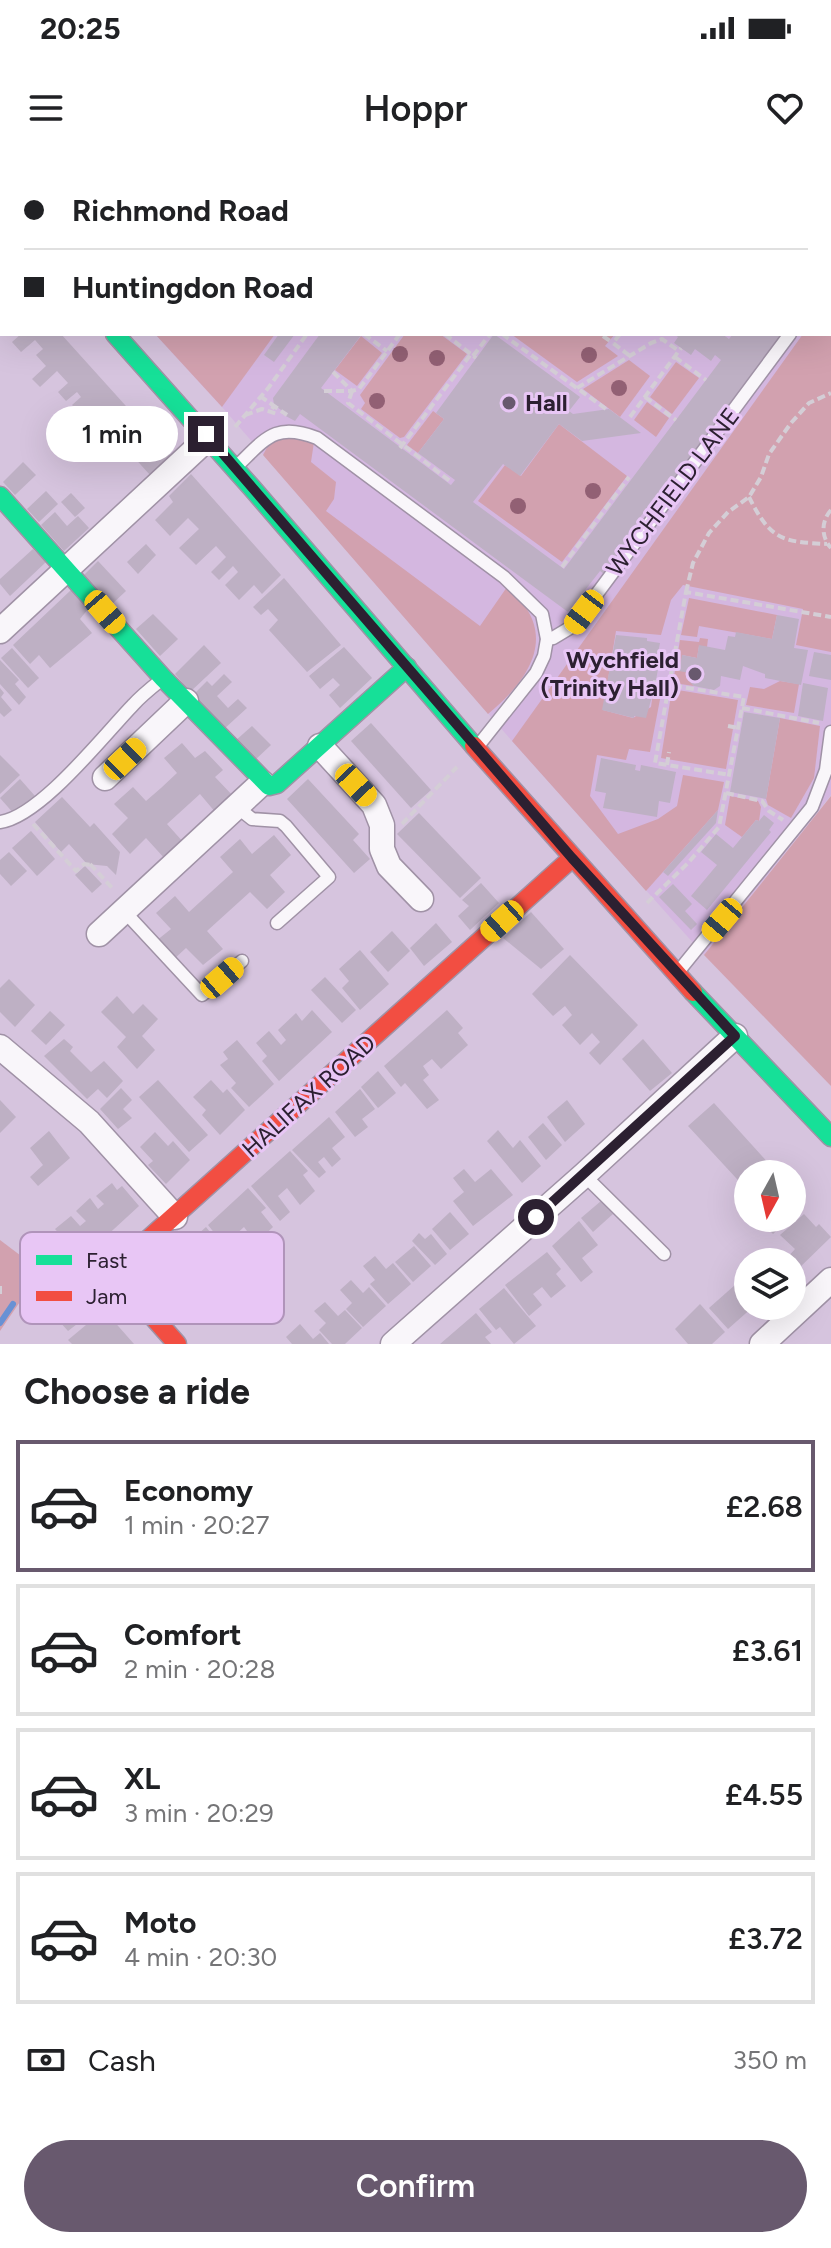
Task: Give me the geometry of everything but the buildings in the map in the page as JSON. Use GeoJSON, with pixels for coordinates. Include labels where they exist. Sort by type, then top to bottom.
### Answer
{"type":"FeatureCollection","features":[{"type":"Feature","properties":{"kind":"street"},"geometry":{"type":"LineString","coordinates":[[117,336],[236,467],[476,748],[676,975],[831,1137]]}},
{"type":"Feature","properties":{"kind":"street"},"geometry":{"type":"LineString","coordinates":[[0,631],[67,568],[214,442]]}},
{"type":"Feature","properties":{"kind":"street"},"geometry":{"type":"LineString","coordinates":[[0,496],[163,678],[270,783]]}},
{"type":"Feature","properties":{"kind":"street"},"geometry":{"type":"LineString","coordinates":[[99,934],[237,807],[320,746],[407,667]]}},
{"type":"Feature","properties":{"kind":"street"},"geometry":{"type":"LineString","coordinates":[[105,778],[186,701]]}},
{"type":"Feature","properties":{"kind":"street"},"geometry":{"type":"LineString","coordinates":[[320,746],[374,805],[382,825],[382,849],[389,866],[421,899]]}},
{"type":"Feature","properties":{"kind":"street","name":"HALIFAX ROAD"},"geometry":{"type":"LineString","coordinates":[[158,1232],[572,858]]}},
{"type":"Feature","properties":{"kind":"street"},"geometry":{"type":"LineString","coordinates":[[393,1344],[735,1036]]}},
{"type":"Feature","properties":{"kind":"street"},"geometry":{"type":"LineString","coordinates":[[0,1047],[89,1122],[175,1217]]}},
{"type":"Feature","properties":{"kind":"street"},"geometry":{"type":"LineString","coordinates":[[762,1344],[831,1280]]}},
{"type":"Feature","properties":{"kind":"street","name":"HALIFAX ROAD"},"geometry":{"type":"LineString","coordinates":[[159,1324],[177,1344]]}},
{"type":"Feature","properties":{"kind":"lane","name":"WYCHFIELD LANE"},"geometry":{"type":"LineString","coordinates":[[547,639],[573,626],[789,336]]}},
{"type":"Feature","properties":{"kind":"lane"},"geometry":{"type":"LineString","coordinates":[[236,467],[268,436],[283,431],[299,431],[317,438],[504,577],[542,614],[547,639],[536,673],[476,748]]}},
{"type":"Feature","properties":{"kind":"lane"},"geometry":{"type":"LineString","coordinates":[[0,822],[24,813],[59,783],[163,678]]}},
{"type":"Feature","properties":{"kind":"lane"},"geometry":{"type":"LineString","coordinates":[[676,975],[812,807],[820,789],[831,732]]}},
{"type":"Feature","properties":{"kind":"lane"},"geometry":{"type":"LineString","coordinates":[[237,807],[252,819],[280,821],[329,877],[277,923]]}},
{"type":"Feature","properties":{"kind":"lane"},"geometry":{"type":"LineString","coordinates":[[126,908],[202,995],[242,961]]}},
{"type":"Feature","properties":{"kind":"lane"},"geometry":{"type":"LineString","coordinates":[[584,1175],[664,1254]]}},
{"type":"Feature","properties":{"kind":"path"},"geometry":{"type":"LineString","coordinates":[[214,442],[243,416],[305,336]]}},
{"type":"Feature","properties":{"kind":"path"},"geometry":{"type":"LineString","coordinates":[[367,336],[387,351]]}},
{"type":"Feature","properties":{"kind":"path"},"geometry":{"type":"LineString","coordinates":[[324,391],[359,389],[398,336]]}},
{"type":"Feature","properties":{"kind":"path"},"geometry":{"type":"LineString","coordinates":[[448,336],[473,356]]}},
{"type":"Feature","properties":{"kind":"path"},"geometry":{"type":"LineString","coordinates":[[401,446],[488,336]]}},
{"type":"Feature","properties":{"kind":"path"},"geometry":{"type":"LineString","coordinates":[[505,336],[606,409]]}},
{"type":"Feature","properties":{"kind":"path"},"geometry":{"type":"LineString","coordinates":[[603,336],[630,356]]}},
{"type":"Feature","properties":{"kind":"path"},"geometry":{"type":"LineString","coordinates":[[613,343],[618,336]]}},
{"type":"Feature","properties":{"kind":"path"},"geometry":{"type":"LineString","coordinates":[[651,343],[656,336]]}},
{"type":"Feature","properties":{"kind":"path"},"geometry":{"type":"LineString","coordinates":[[577,388],[651,343],[662,339],[680,349],[630,417]]}},
{"type":"Feature","properties":{"kind":"path"},"geometry":{"type":"LineString","coordinates":[[675,357],[706,380]]}},
{"type":"Feature","properties":{"kind":"path"},"geometry":{"type":"LineString","coordinates":[[333,372],[352,391]]}},
{"type":"Feature","properties":{"kind":"path"},"geometry":{"type":"LineString","coordinates":[[352,391],[348,403],[450,481],[449,484]]}},
{"type":"Feature","properties":{"kind":"path"},"geometry":{"type":"LineString","coordinates":[[730,775],[655,763],[693,563],[709,533],[728,512],[749,497],[761,477],[769,454],[791,423],[809,403],[831,393]]}},
{"type":"Feature","properties":{"kind":"path"},"geometry":{"type":"LineString","coordinates":[[260,396],[287,415]]}},
{"type":"Feature","properties":{"kind":"path"},"geometry":{"type":"LineString","coordinates":[[645,397],[676,420]]}},
{"type":"Feature","properties":{"kind":"path"},"geometry":{"type":"LineString","coordinates":[[243,416],[262,409],[276,415],[272,409],[274,406]]}},
{"type":"Feature","properties":{"kind":"path"},"geometry":{"type":"LineString","coordinates":[[562,567],[629,477]]}},
{"type":"Feature","properties":{"kind":"path"},"geometry":{"type":"LineString","coordinates":[[749,497],[762,522],[781,539],[829,546],[824,527],[831,510]]}},
{"type":"Feature","properties":{"kind":"path"},"geometry":{"type":"LineString","coordinates":[[686,592],[831,617]]}},
{"type":"Feature","properties":{"kind":"path"},"geometry":{"type":"LineString","coordinates":[[628,921],[688,863],[719,827],[744,697],[653,682]]}},
{"type":"Feature","properties":{"kind":"path"},"geometry":{"type":"LineString","coordinates":[[684,698],[685,688]]}},
{"type":"Feature","properties":{"kind":"path"},"geometry":{"type":"LineString","coordinates":[[742,708],[831,725]]}},
{"type":"Feature","properties":{"kind":"path"},"geometry":{"type":"LineString","coordinates":[[728,726],[739,728]]}},
{"type":"Feature","properties":{"kind":"path"},"geometry":{"type":"LineString","coordinates":[[660,735],[670,736]]}},
{"type":"Feature","properties":{"kind":"path"},"geometry":{"type":"LineString","coordinates":[[382,825],[401,825],[476,748]]}},
{"type":"Feature","properties":{"kind":"path"},"geometry":{"type":"LineString","coordinates":[[667,765],[669,752]]}},
{"type":"Feature","properties":{"kind":"path"},"geometry":{"type":"LineString","coordinates":[[726,793],[762,801],[769,811],[795,828]]}},
{"type":"Feature","properties":{"kind":"path"},"geometry":{"type":"LineString","coordinates":[[24,813],[76,871],[84,864],[91,864],[126,908]]}},
{"type":"Feature","properties":{"kind":"path"},"geometry":{"type":"LineString","coordinates":[[0,1286],[0,1297]]}},
{"type":"Feature","properties":{"kind":"shaded area"},"geometry":{"type":"Polygon","coordinates":[[[157,336],[831,336],[831,795],[704,955],[512,741],[157,336]]]}},
{"type":"Feature","properties":{"kind":"shaded area"},"geometry":{"type":"Polygon","coordinates":[[[157,336],[274,336],[222,407],[157,336]]]}},
{"type":"Feature","properties":{"kind":"shaded area"},"geometry":{"type":"Polygon","coordinates":[[[361,336],[382,353],[357,386],[335,370],[361,336]]]}},
{"type":"Feature","properties":{"kind":"shaded area"},"geometry":{"type":"Polygon","coordinates":[[[404,336],[443,336],[467,354],[404,437],[400,438],[361,409],[365,403],[360,395],[404,336]]]}},
{"type":"Feature","properties":{"kind":"shaded area"},"geometry":{"type":"Polygon","coordinates":[[[514,336],[613,336],[605,346],[618,356],[577,382],[514,336]]]}},
{"type":"Feature","properties":{"kind":"shaded area"},"geometry":{"type":"Polygon","coordinates":[[[802,336],[831,336],[831,652],[796,645],[803,609],[683,585],[671,600],[661,635],[616,631],[603,710],[633,718],[651,707],[653,693],[661,694],[650,752],[629,749],[626,760],[597,755],[590,796],[618,834],[658,819],[677,806],[683,775],[724,782],[718,810],[646,891],[512,741],[802,336]]]}},
{"type":"Feature","properties":{"kind":"shaded area"},"geometry":{"type":"Polygon","coordinates":[[[629,360],[650,376],[620,417],[583,389],[629,360]]]}},
{"type":"Feature","properties":{"kind":"shaded area"},"geometry":{"type":"Polygon","coordinates":[[[676,362],[699,378],[672,414],[650,397],[676,362]]]}},
{"type":"Feature","properties":{"kind":"shaded area"},"geometry":{"type":"Polygon","coordinates":[[[647,402],[669,418],[656,437],[634,420],[647,402]]]}},
{"type":"Feature","properties":{"kind":"shaded area"},"geometry":{"type":"Polygon","coordinates":[[[433,411],[444,419],[418,453],[407,445],[433,411]]]}},
{"type":"Feature","properties":{"kind":"shaded area"},"geometry":{"type":"Polygon","coordinates":[[[559,424],[627,476],[562,562],[478,501],[505,465],[521,476],[559,424]]]}},
{"type":"Feature","properties":{"kind":"shaded area"},"geometry":{"type":"Polygon","coordinates":[[[283,435],[304,437],[314,442],[311,462],[336,482],[334,499],[326,511],[480,626],[507,587],[526,608],[534,626],[534,655],[520,681],[488,714],[263,455],[271,440],[283,435]]]}},
{"type":"Feature","properties":{"kind":"shaded area"},"geometry":{"type":"Polygon","coordinates":[[[689,598],[777,615],[772,639],[699,626],[697,637],[681,635],[689,598]]]}},
{"type":"Feature","properties":{"kind":"shaded area"},"geometry":{"type":"Polygon","coordinates":[[[700,638],[708,639],[707,647],[699,646],[697,658],[682,655],[690,673],[689,680],[694,686],[673,683],[680,640],[699,642],[700,638]]]}},
{"type":"Feature","properties":{"kind":"shaded area"},"geometry":{"type":"Polygon","coordinates":[[[780,681],[799,684],[794,713],[746,705],[750,687],[764,689],[780,681]]]}},
{"type":"Feature","properties":{"kind":"shaded area"},"geometry":{"type":"Polygon","coordinates":[[[672,689],[738,700],[726,769],[661,758],[672,689]]]}},
{"type":"Feature","properties":{"kind":"shaded area"},"geometry":{"type":"Polygon","coordinates":[[[780,718],[820,726],[814,778],[791,818],[768,805],[766,799],[780,718]]]}},
{"type":"Feature","properties":{"kind":"shaded area"},"geometry":{"type":"Polygon","coordinates":[[[730,796],[758,801],[761,807],[759,821],[756,820],[742,837],[725,825],[730,796]]]}},
{"type":"Feature","properties":{"kind":"shaded area"},"geometry":{"type":"Polygon","coordinates":[[[831,796],[831,1086],[704,955],[831,796]]]}},
{"type":"Feature","properties":{"kind":"shaded area"},"geometry":{"type":"Polygon","coordinates":[[[0,1240],[20,1255],[20,1302],[0,1331],[0,1240]]]}},
{"type":"Feature","properties":{"kind":"waterway"},"geometry":{"type":"LineString","coordinates":[[0,1323],[13,1304]]}},
{"type":"Feature","properties":{"kind":"traffic: fast"},"geometry":{"type":"LineString","coordinates":[[117,336],[474,746]]}},
{"type":"Feature","properties":{"kind":"traffic: fast"},"geometry":{"type":"LineString","coordinates":[[0,496],[163,678],[269,786],[277,784],[407,667]]}},
{"type":"Feature","properties":{"kind":"traffic: fast"},"geometry":{"type":"LineString","coordinates":[[693,992],[831,1137]]}},
{"type":"Feature","properties":{"kind":"traffic: jam"},"geometry":{"type":"LineString","coordinates":[[474,746],[693,992]]}},
{"type":"Feature","properties":{"kind":"traffic: jam"},"geometry":{"type":"LineString","coordinates":[[156,1232],[572,858]]}},
{"type":"Feature","properties":{"kind":"traffic: jam"},"geometry":{"type":"LineString","coordinates":[[159,1324],[177,1344]]}},
{"type":"Feature","properties":{"kind":"place","name":"Hall"},"geometry":{"type":"Point","coordinates":[509,403]}},
{"type":"Feature","properties":{"kind":"place","name":"Wychfield (Trinity Hall)"},"geometry":{"type":"Point","coordinates":[695,674]}},
{"type":"Feature","properties":{"kind":"route"},"geometry":{"type":"LineString","coordinates":[[206,434],[572,858],[735,1036],[536,1217]]}}]}
